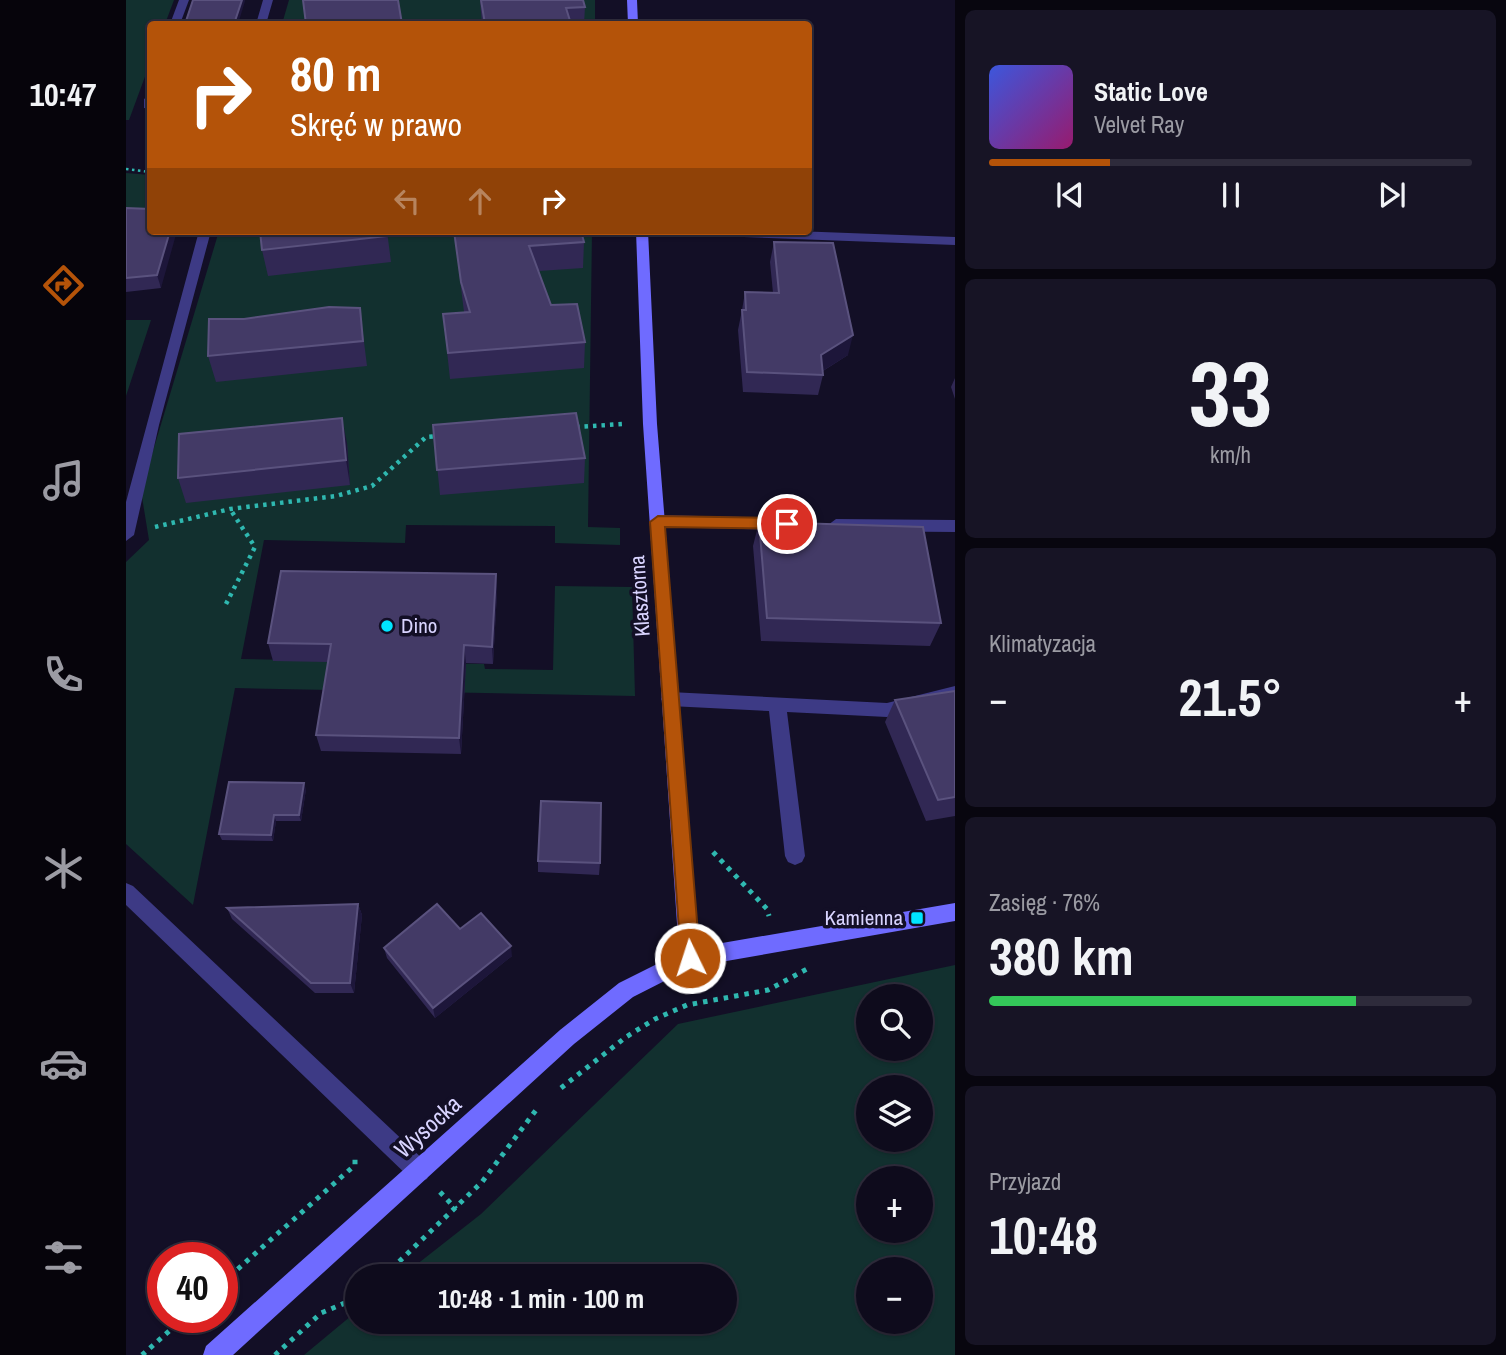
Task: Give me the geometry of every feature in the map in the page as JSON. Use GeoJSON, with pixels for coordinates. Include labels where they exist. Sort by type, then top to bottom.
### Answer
{"type":"FeatureCollection","features":[{"type":"Feature","properties":{"kind":"street"},"geometry":{"type":"LineString","coordinates":[[176,21],[184,0]]}},
{"type":"Feature","properties":{"kind":"street"},"geometry":{"type":"LineString","coordinates":[[262,21],[268,0]]}},
{"type":"Feature","properties":{"kind":"street"},"geometry":{"type":"LineString","coordinates":[[632,0],[633,21]]}},
{"type":"Feature","properties":{"kind":"street"},"geometry":{"type":"LineString","coordinates":[[127,534],[152,425],[204,235]]}},
{"type":"Feature","properties":{"kind":"street","name":"Klasztorna"},"geometry":{"type":"LineString","coordinates":[[642,235],[650,424],[690,958]]}},
{"type":"Feature","properties":{"kind":"street"},"geometry":{"type":"LineString","coordinates":[[796,235],[955,241]]}},
{"type":"Feature","properties":{"kind":"street"},"geometry":{"type":"LineString","coordinates":[[658,522],[955,526]]}},
{"type":"Feature","properties":{"kind":"street"},"geometry":{"type":"LineString","coordinates":[[670,699],[887,710],[955,693]]}},
{"type":"Feature","properties":{"kind":"street"},"geometry":{"type":"LineString","coordinates":[[777,704],[795,856]]}},
{"type":"Feature","properties":{"kind":"street"},"geometry":{"type":"LineString","coordinates":[[126,892],[419,1171]]}},
{"type":"Feature","properties":{"kind":"street"},"geometry":{"type":"LineString","coordinates":[[690,958],[955,912]]}},
{"type":"Feature","properties":{"kind":"street","name":"Wysocka"},"geometry":{"type":"LineString","coordinates":[[215,1355],[567,1037],[626,990],[690,958]]}},
{"type":"Feature","properties":{"kind":"path"},"geometry":{"type":"LineString","coordinates":[[126,169],[147,172]]}},
{"type":"Feature","properties":{"kind":"path"},"geometry":{"type":"LineString","coordinates":[[563,427],[650,424]]}},
{"type":"Feature","properties":{"kind":"path"},"geometry":{"type":"LineString","coordinates":[[127,534],[230,509],[336,496],[372,486],[426,437],[439,436]]}},
{"type":"Feature","properties":{"kind":"path"},"geometry":{"type":"LineString","coordinates":[[226,604],[255,547],[230,509]]}},
{"type":"Feature","properties":{"kind":"path"},"geometry":{"type":"LineString","coordinates":[[680,816],[767,909]]}},
{"type":"Feature","properties":{"kind":"path"},"geometry":{"type":"LineString","coordinates":[[554,1095],[593,1061],[655,1019],[687,1005],[768,990],[787,981]]}},
{"type":"Feature","properties":{"kind":"path"},"geometry":{"type":"LineString","coordinates":[[397,1264],[482,1182],[544,1103]]}},
{"type":"Feature","properties":{"kind":"path"},"geometry":{"type":"LineString","coordinates":[[238,1269],[355,1165],[355,1146]]}},
{"type":"Feature","properties":{"kind":"path"},"geometry":{"type":"LineString","coordinates":[[275,1355],[321,1313],[345,1303]]}},
{"type":"Feature","properties":{"kind":"path"},"geometry":{"type":"LineString","coordinates":[[142,1355],[167,1333]]}},
{"type":"Feature","properties":{"kind":"green space"},"geometry":{"type":"Polygon","coordinates":[[[126,0],[174,0],[166,21],[147,21],[147,71],[129,120],[126,120],[126,0]]]}},
{"type":"Feature","properties":{"kind":"green space"},"geometry":{"type":"Polygon","coordinates":[[[289,0],[595,0],[595,21],[283,21],[289,0]]]}},
{"type":"Feature","properties":{"kind":"green space"},"geometry":{"type":"Polygon","coordinates":[[[126,173],[147,175],[148,235],[126,290],[126,173]]]}},
{"type":"Feature","properties":{"kind":"green space"},"geometry":{"type":"Polygon","coordinates":[[[218,235],[592,235],[588,527],[620,528],[620,545],[555,543],[555,526],[406,525],[405,543],[264,540],[241,659],[484,664],[485,669],[553,670],[555,586],[632,587],[635,696],[235,688],[193,905],[126,844],[126,562],[149,540],[141,491],[218,235]]]}},
{"type":"Feature","properties":{"kind":"green space"},"geometry":{"type":"Polygon","coordinates":[[[126,320],[151,320],[126,396],[126,320]]]}},
{"type":"Feature","properties":{"kind":"green space"},"geometry":{"type":"Polygon","coordinates":[[[955,965],[955,1355],[304,1355],[345,1321],[345,1334],[737,1334],[737,1264],[417,1264],[481,1214],[678,1024],[856,986],[856,1061],[933,1061],[933,984],[866,984],[955,965]]]}},
{"type":"Feature","properties":{"kind":"building"},"geometry":{"type":"Polygon","coordinates":[[[193,0],[242,0],[235,21],[186,21],[193,0]]]}},
{"type":"Feature","properties":{"kind":"building"},"geometry":{"type":"Polygon","coordinates":[[[303,0],[398,0],[402,21],[306,21],[303,0]]]}},
{"type":"Feature","properties":{"kind":"building"},"geometry":{"type":"Polygon","coordinates":[[[481,0],[583,0],[585,7],[566,8],[570,21],[484,21],[481,0]]]}},
{"type":"Feature","properties":{"kind":"building"},"geometry":{"type":"Polygon","coordinates":[[[126,208],[147,209],[147,235],[169,235],[157,275],[126,278],[126,208]]]}},
{"type":"Feature","properties":{"kind":"building"},"geometry":{"type":"Polygon","coordinates":[[[260,235],[388,236],[262,250],[260,235]]]}},
{"type":"Feature","properties":{"kind":"building"},"geometry":{"type":"Polygon","coordinates":[[[455,235],[582,235],[584,242],[529,246],[551,305],[577,304],[585,342],[448,353],[443,314],[470,312],[461,282],[455,235]]]}},
{"type":"Feature","properties":{"kind":"building"},"geometry":{"type":"Polygon","coordinates":[[[774,242],[833,243],[853,335],[821,355],[823,375],[747,372],[742,310],[746,310],[745,292],[779,293],[774,242]]]}},
{"type":"Feature","properties":{"kind":"building"},"geometry":{"type":"Polygon","coordinates":[[[329,307],[360,308],[363,341],[208,356],[209,319],[244,319],[329,307]]]}},
{"type":"Feature","properties":{"kind":"building"},"geometry":{"type":"Polygon","coordinates":[[[576,413],[585,458],[437,470],[433,425],[576,413]]]}},
{"type":"Feature","properties":{"kind":"building"},"geometry":{"type":"Polygon","coordinates":[[[342,418],[346,460],[178,478],[179,434],[342,418]]]}},
{"type":"Feature","properties":{"kind":"building"},"geometry":{"type":"Polygon","coordinates":[[[759,522],[923,527],[941,623],[767,618],[759,522]]]}},
{"type":"Feature","properties":{"kind":"building"},"geometry":{"type":"Polygon","coordinates":[[[281,571],[496,574],[492,647],[464,645],[459,738],[316,735],[331,644],[268,643],[281,571]]]}},
{"type":"Feature","properties":{"kind":"building"},"geometry":{"type":"Polygon","coordinates":[[[955,691],[955,797],[938,800],[895,700],[955,691]]]}},
{"type":"Feature","properties":{"kind":"building"},"geometry":{"type":"Polygon","coordinates":[[[229,782],[304,783],[299,815],[274,815],[271,835],[219,834],[229,782]]]}},
{"type":"Feature","properties":{"kind":"building"},"geometry":{"type":"Polygon","coordinates":[[[541,801],[601,803],[600,863],[538,861],[541,801]]]}},
{"type":"Feature","properties":{"kind":"building"},"geometry":{"type":"Polygon","coordinates":[[[358,904],[350,983],[311,983],[227,908],[358,904]]]}},
{"type":"Feature","properties":{"kind":"building"},"geometry":{"type":"Polygon","coordinates":[[[437,904],[460,929],[481,913],[511,946],[433,1008],[384,948],[437,904]]]}},
{"type":"Feature","properties":{"kind":"place","name":"Dino"},"geometry":{"type":"Point","coordinates":[387,626]}},
{"type":"Feature","properties":{"kind":"place","name":"Kamienna"},"geometry":{"type":"Point","coordinates":[917,918]}},
{"type":"Feature","properties":{"kind":"route"},"geometry":{"type":"LineString","coordinates":[[690,958],[658,522],[787,524]]}}]}
